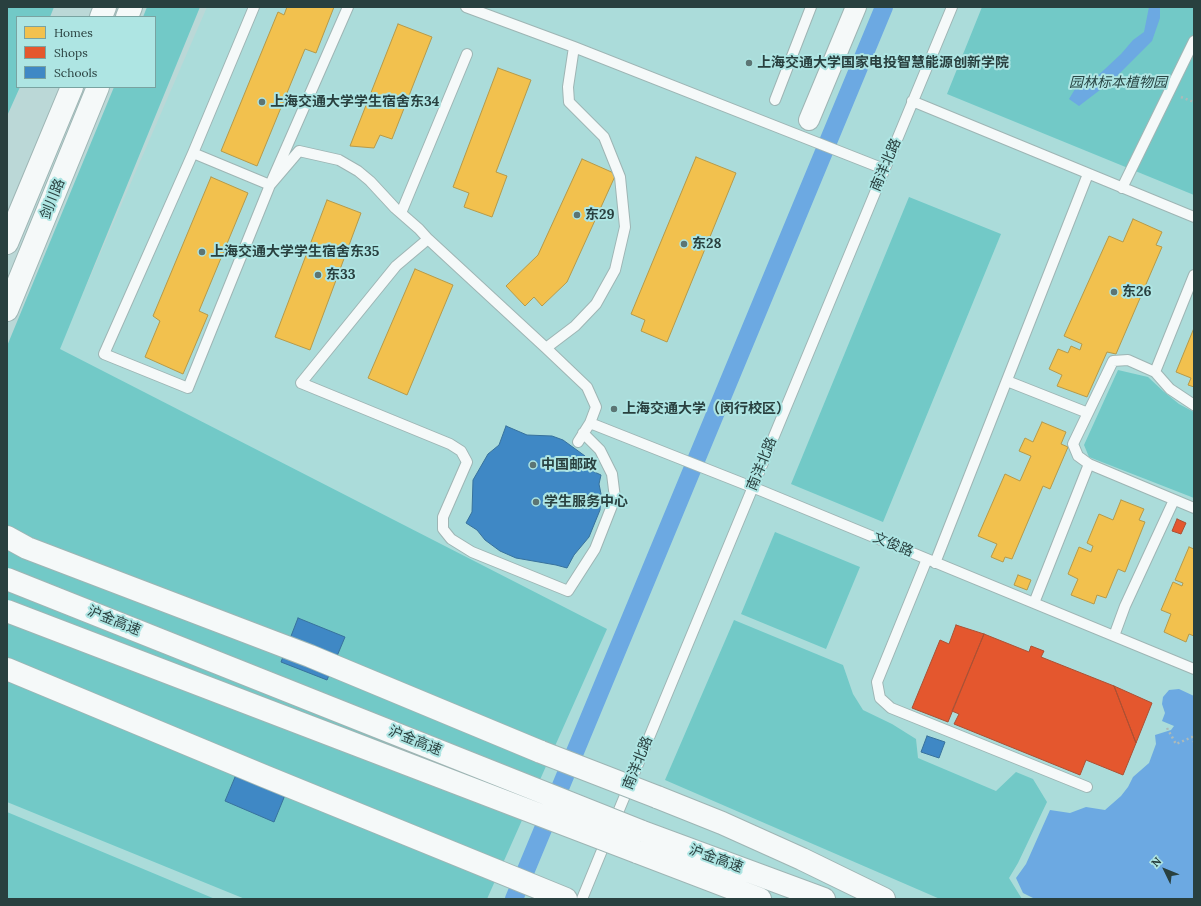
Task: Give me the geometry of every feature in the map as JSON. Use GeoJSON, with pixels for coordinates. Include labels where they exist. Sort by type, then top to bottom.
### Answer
{"type":"FeatureCollection","features":[{"type":"Feature","properties":{"kind":"main road"},"geometry":{"type":"LineString","coordinates":[[100,16],[105,7]]}},
{"type":"Feature","properties":{"kind":"main road","name":"剑川路"},"geometry":{"type":"LineString","coordinates":[[7,243],[72,88]]}},
{"type":"Feature","properties":{"kind":"main road","name":"剑川路"},"geometry":{"type":"LineString","coordinates":[[7,310],[98,88]]}},
{"type":"Feature","properties":{"kind":"main road"},"geometry":{"type":"LineString","coordinates":[[7,537],[17,550],[310,656],[541,752],[722,823],[802,859],[884,899]]}},
{"type":"Feature","properties":{"kind":"main road","name":"沪金高速"},"geometry":{"type":"LineString","coordinates":[[7,579],[640,831],[824,899]]}},
{"type":"Feature","properties":{"kind":"main road","name":"沪金高速"},"geometry":{"type":"LineString","coordinates":[[7,611],[760,899]]}},
{"type":"Feature","properties":{"kind":"main road"},"geometry":{"type":"LineString","coordinates":[[7,669],[566,899]]}},
{"type":"Feature","properties":{"kind":"street"},"geometry":{"type":"LineString","coordinates":[[809,120],[856,7]]}},
{"type":"Feature","properties":{"kind":"lane"},"geometry":{"type":"LineString","coordinates":[[254,7],[104,354],[188,388],[270,185],[348,7]]}},
{"type":"Feature","properties":{"kind":"lane"},"geometry":{"type":"LineString","coordinates":[[466,7],[574,47],[884,169]]}},
{"type":"Feature","properties":{"kind":"lane"},"geometry":{"type":"LineString","coordinates":[[775,100],[811,7]]}},
{"type":"Feature","properties":{"kind":"lane","name":"南洋北路"},"geometry":{"type":"LineString","coordinates":[[582,899],[952,7]]}},
{"type":"Feature","properties":{"kind":"lane"},"geometry":{"type":"LineString","coordinates":[[1122,188],[1194,41]]}},
{"type":"Feature","properties":{"kind":"lane"},"geometry":{"type":"LineString","coordinates":[[546,348],[575,326],[596,304],[615,270],[625,227],[620,177],[604,137],[569,102],[568,87],[574,47]]}},
{"type":"Feature","properties":{"kind":"lane"},"geometry":{"type":"LineString","coordinates":[[401,213],[467,54]]}},
{"type":"Feature","properties":{"kind":"lane"},"geometry":{"type":"LineString","coordinates":[[912,101],[1194,217]]}},
{"type":"Feature","properties":{"kind":"lane"},"geometry":{"type":"LineString","coordinates":[[270,185],[299,150],[339,160],[358,171],[428,239],[587,387],[596,407],[590,423],[581,437],[600,450],[612,474],[615,498],[595,549],[568,591],[472,552],[451,539],[443,530],[443,517],[467,462],[461,451],[450,444],[301,384],[396,266],[428,239]]}},
{"type":"Feature","properties":{"kind":"lane"},"geometry":{"type":"LineString","coordinates":[[192,153],[270,185]]}},
{"type":"Feature","properties":{"kind":"lane"},"geometry":{"type":"LineString","coordinates":[[1087,787],[891,708],[880,698],[877,682],[931,561],[1006,381],[1088,174]]}},
{"type":"Feature","properties":{"kind":"lane"},"geometry":{"type":"LineString","coordinates":[[1156,372],[1194,276]]}},
{"type":"Feature","properties":{"kind":"lane"},"geometry":{"type":"LineString","coordinates":[[1194,405],[1170,389],[1156,372],[1128,360],[1113,361],[1073,444],[1078,456],[1089,464],[1194,508]]}},
{"type":"Feature","properties":{"kind":"lane"},"geometry":{"type":"LineString","coordinates":[[1006,381],[1088,413]]}},
{"type":"Feature","properties":{"kind":"lane","name":"文俊路"},"geometry":{"type":"LineString","coordinates":[[590,423],[672,455],[1194,669]]}},
{"type":"Feature","properties":{"kind":"lane"},"geometry":{"type":"LineString","coordinates":[[1034,603],[1089,464]]}},
{"type":"Feature","properties":{"kind":"lane"},"geometry":{"type":"LineString","coordinates":[[1114,636],[1174,500]]}},
{"type":"Feature","properties":{"kind":"path"},"geometry":{"type":"LineString","coordinates":[[1167,728],[1176,744],[1192,737],[1194,742]]}},
{"type":"Feature","properties":{"kind":"shaded area","name":"上海交通大学（闵行校区）"},"geometry":{"type":"Polygon","coordinates":[[[207,7],[1194,7],[1194,899],[7,899],[7,469],[207,7]]]}},
{"type":"Feature","properties":{"kind":"shaded area"},"geometry":{"type":"Polygon","coordinates":[[[1149,7],[1160,7],[1160,18],[1152,41],[1113,80],[1079,106],[1069,99],[1078,84],[1091,82],[1121,54],[1133,40],[1144,32],[1149,7]]]}},
{"type":"Feature","properties":{"kind":"shaded area"},"geometry":{"type":"Polygon","coordinates":[[[1179,689],[1194,696],[1194,899],[1035,899],[1023,893],[1016,878],[1026,864],[1050,810],[1070,813],[1086,807],[1105,810],[1121,796],[1133,777],[1149,763],[1156,744],[1155,735],[1171,730],[1174,726],[1162,721],[1165,713],[1162,704],[1163,697],[1169,690],[1179,689]]]}},
{"type":"Feature","properties":{"kind":"green space"},"geometry":{"type":"Polygon","coordinates":[[[7,7],[54,7],[50,16],[16,16],[16,88],[20,88],[7,116],[7,7]]]}},
{"type":"Feature","properties":{"kind":"green space"},"geometry":{"type":"Polygon","coordinates":[[[147,7],[200,7],[60,349],[607,629],[487,899],[245,899],[7,802],[7,346],[114,88],[156,88],[156,16],[143,16],[147,7]]]}},
{"type":"Feature","properties":{"kind":"green space","name":"园林标本植物园"},"geometry":{"type":"Polygon","coordinates":[[[982,7],[1194,7],[1194,195],[947,94],[982,7]]]}},
{"type":"Feature","properties":{"kind":"green space"},"geometry":{"type":"Polygon","coordinates":[[[909,197],[1001,234],[883,522],[791,484],[909,197]]]}},
{"type":"Feature","properties":{"kind":"green space"},"geometry":{"type":"Polygon","coordinates":[[[1118,370],[1148,377],[1179,404],[1194,412],[1194,498],[1089,457],[1084,445],[1118,370]]]}},
{"type":"Feature","properties":{"kind":"green space"},"geometry":{"type":"Polygon","coordinates":[[[775,532],[860,567],[826,649],[741,614],[775,532]]]}},
{"type":"Feature","properties":{"kind":"green space"},"geometry":{"type":"Polygon","coordinates":[[[734,620],[843,665],[853,694],[863,710],[892,724],[916,739],[918,758],[996,791],[1016,772],[1033,779],[1047,802],[1018,863],[1009,878],[1022,899],[940,899],[665,780],[734,620]]]}},
{"type":"Feature","properties":{"kind":"green space"},"geometry":{"type":"Polygon","coordinates":[[[7,812],[215,899],[7,899],[7,812]]]}},
{"type":"Feature","properties":{"kind":"building: Homes","name":"上海交通大学学生宿舍东34"},"geometry":{"type":"Polygon","coordinates":[[[287,7],[334,7],[316,53],[305,49],[257,166],[221,151],[278,12],[284,15],[287,7]]]}},
{"type":"Feature","properties":{"kind":"building: Homes"},"geometry":{"type":"Polygon","coordinates":[[[398,24],[432,37],[392,139],[380,135],[374,148],[350,146],[398,24]]]}},
{"type":"Feature","properties":{"kind":"building: Homes"},"geometry":{"type":"Polygon","coordinates":[[[498,68],[531,80],[496,172],[507,176],[492,217],[464,207],[469,193],[453,187],[498,68]]]}},
{"type":"Feature","properties":{"kind":"building: Homes","name":"东28"},"geometry":{"type":"Polygon","coordinates":[[[696,157],[736,173],[667,342],[641,331],[645,320],[631,314],[696,157]]]}},
{"type":"Feature","properties":{"kind":"building: Homes","name":"东29"},"geometry":{"type":"Polygon","coordinates":[[[582,159],[616,174],[567,282],[542,306],[534,297],[525,306],[506,286],[538,255],[582,159]]]}},
{"type":"Feature","properties":{"kind":"building: Homes","name":"上海交通大学学生宿舍东35"},"geometry":{"type":"Polygon","coordinates":[[[211,177],[248,193],[199,311],[208,315],[183,374],[145,357],[160,321],[153,316],[211,177]]]}},
{"type":"Feature","properties":{"kind":"building: Homes","name":"东33"},"geometry":{"type":"Polygon","coordinates":[[[327,200],[361,213],[310,350],[275,337],[327,200]]]}},
{"type":"Feature","properties":{"kind":"building: Homes","name":"东26"},"geometry":{"type":"Polygon","coordinates":[[[1133,219],[1162,232],[1156,245],[1162,247],[1116,354],[1107,352],[1087,397],[1057,386],[1062,375],[1049,369],[1058,349],[1068,353],[1071,346],[1080,350],[1082,344],[1064,336],[1109,236],[1123,242],[1133,219]]]}},
{"type":"Feature","properties":{"kind":"building: Homes"},"geometry":{"type":"Polygon","coordinates":[[[415,269],[453,285],[407,395],[368,378],[415,269]]]}},
{"type":"Feature","properties":{"kind":"building: Homes"},"geometry":{"type":"Polygon","coordinates":[[[1194,328],[1194,387],[1188,385],[1191,378],[1176,372],[1194,328]]]}},
{"type":"Feature","properties":{"kind":"building: Homes"},"geometry":{"type":"Polygon","coordinates":[[[1042,422],[1066,432],[1061,444],[1068,447],[1050,489],[1043,486],[1012,559],[1005,557],[1003,562],[991,557],[997,544],[978,536],[1005,474],[1020,481],[1031,456],[1019,451],[1025,438],[1033,442],[1042,422]]]}},
{"type":"Feature","properties":{"kind":"building: Homes"},"geometry":{"type":"Polygon","coordinates":[[[1121,500],[1144,509],[1139,520],[1145,522],[1125,572],[1118,569],[1106,598],[1097,595],[1094,604],[1071,595],[1078,579],[1068,574],[1079,547],[1091,552],[1093,546],[1087,543],[1099,514],[1113,520],[1121,500]]]}},
{"type":"Feature","properties":{"kind":"building: Homes"},"geometry":{"type":"Polygon","coordinates":[[[1189,547],[1194,549],[1194,636],[1189,634],[1186,642],[1164,632],[1171,614],[1161,610],[1173,582],[1182,586],[1183,583],[1175,580],[1189,547]]]}},
{"type":"Feature","properties":{"kind":"building: Homes"},"geometry":{"type":"Polygon","coordinates":[[[1018,575],[1031,580],[1027,590],[1014,585],[1018,575]]]}},
{"type":"Feature","properties":{"kind":"building: Shops"},"geometry":{"type":"Polygon","coordinates":[[[1177,519],[1186,523],[1181,534],[1172,531],[1177,519]]]}},
{"type":"Feature","properties":{"kind":"building: Shops"},"geometry":{"type":"Polygon","coordinates":[[[956,625],[984,634],[948,722],[912,708],[940,640],[949,644],[956,625]]]}},
{"type":"Feature","properties":{"kind":"building: Shops"},"geometry":{"type":"Polygon","coordinates":[[[984,634],[1029,652],[1031,646],[1044,651],[1041,657],[1114,686],[1136,743],[1123,775],[1086,760],[1080,775],[954,724],[959,714],[952,711],[984,634]]]}},
{"type":"Feature","properties":{"kind":"building: Shops"},"geometry":{"type":"Polygon","coordinates":[[[1114,686],[1152,703],[1136,743],[1114,686]]]}},
{"type":"Feature","properties":{"kind":"building: Schools","name":"学生服务中心"},"geometry":{"type":"Polygon","coordinates":[[[506,426],[527,435],[552,436],[563,440],[585,456],[588,469],[601,475],[599,484],[601,494],[600,510],[589,537],[574,555],[567,568],[516,558],[500,551],[485,540],[477,530],[466,523],[472,512],[473,480],[488,454],[499,445],[506,426]]]}},
{"type":"Feature","properties":{"kind":"building: Schools"},"geometry":{"type":"Polygon","coordinates":[[[298,618],[345,637],[327,680],[281,662],[298,618]]]}},
{"type":"Feature","properties":{"kind":"building: Schools"},"geometry":{"type":"Polygon","coordinates":[[[927,736],[945,742],[939,758],[921,752],[927,736]]]}},
{"type":"Feature","properties":{"kind":"building: Schools"},"geometry":{"type":"Polygon","coordinates":[[[243,758],[292,778],[274,822],[225,801],[243,758]]]}},
{"type":"Feature","properties":{"kind":"waterway"},"geometry":{"type":"LineString","coordinates":[[514,899],[884,7]]}},
{"type":"Feature","properties":{"kind":"place","name":"上海交通大学国家电投智慧能源创新学院"},"geometry":{"type":"Point","coordinates":[749,63]}},
{"type":"Feature","properties":{"kind":"place","name":"上海交通大学学生宿舍东34"},"geometry":{"type":"Point","coordinates":[262,102]}},
{"type":"Feature","properties":{"kind":"place","name":"东29"},"geometry":{"type":"Point","coordinates":[577,215]}},
{"type":"Feature","properties":{"kind":"place","name":"东28"},"geometry":{"type":"Point","coordinates":[684,244]}},
{"type":"Feature","properties":{"kind":"place","name":"上海交通大学学生宿舍东35"},"geometry":{"type":"Point","coordinates":[202,252]}},
{"type":"Feature","properties":{"kind":"place","name":"东33"},"geometry":{"type":"Point","coordinates":[318,275]}},
{"type":"Feature","properties":{"kind":"place","name":"东26"},"geometry":{"type":"Point","coordinates":[1114,292]}},
{"type":"Feature","properties":{"kind":"place","name":"上海交通大学（闵行校区）"},"geometry":{"type":"Point","coordinates":[614,409]}},
{"type":"Feature","properties":{"kind":"place","name":"中国邮政"},"geometry":{"type":"Point","coordinates":[533,465]}},
{"type":"Feature","properties":{"kind":"place","name":"学生服务中心"},"geometry":{"type":"Point","coordinates":[536,502]}}]}
